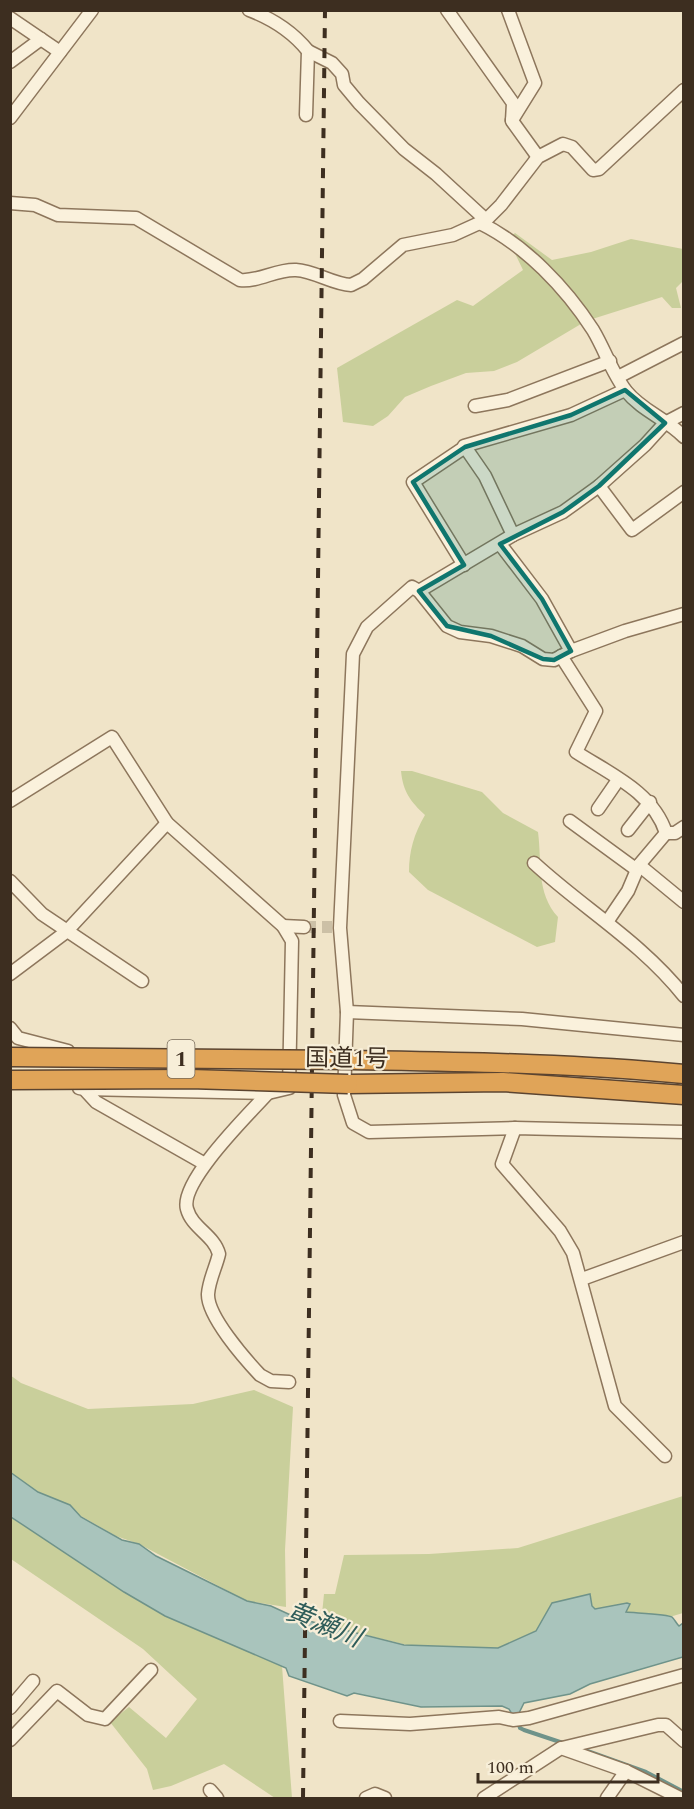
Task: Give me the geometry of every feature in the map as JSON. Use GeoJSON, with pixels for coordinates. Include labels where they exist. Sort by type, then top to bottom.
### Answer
{"type":"FeatureCollection","features":[{"type":"Feature","properties":{"kind":"highway","name":"国道1号"},"geometry":{"type":"LineString","coordinates":[[10,1058],[352,1060],[567,1065],[684,1074]]}},
{"type":"Feature","properties":{"kind":"highway","name":"国道1号"},"geometry":{"type":"LineString","coordinates":[[10,1080],[190,1079],[348,1084],[503,1082],[648,1090],[684,1095]]}},
{"type":"Feature","properties":{"kind":"street"},"geometry":{"type":"LineString","coordinates":[[10,118],[93,10]]}},
{"type":"Feature","properties":{"kind":"street"},"geometry":{"type":"LineString","coordinates":[[249,10],[269,18],[297,37],[308,51],[332,63],[342,74],[344,85],[359,103],[404,149],[436,174],[483,222],[501,234],[548,275],[592,329],[625,390],[643,409],[684,438]]}},
{"type":"Feature","properties":{"kind":"street"},"geometry":{"type":"LineString","coordinates":[[447,10],[513,104],[512,121],[538,157]]}},
{"type":"Feature","properties":{"kind":"street"},"geometry":{"type":"LineString","coordinates":[[508,10],[535,83],[512,121]]}},
{"type":"Feature","properties":{"kind":"street"},"geometry":{"type":"LineString","coordinates":[[10,18],[60,52]]}},
{"type":"Feature","properties":{"kind":"street"},"geometry":{"type":"LineString","coordinates":[[10,62],[41,39]]}},
{"type":"Feature","properties":{"kind":"street"},"geometry":{"type":"LineString","coordinates":[[306,115],[308,51]]}},
{"type":"Feature","properties":{"kind":"street"},"geometry":{"type":"LineString","coordinates":[[10,203],[35,205],[58,214],[113,215],[136,218],[240,280],[252,281],[276,273],[295,270],[351,285],[363,279],[404,245],[453,235],[483,222],[501,205],[538,157],[563,144],[572,147],[593,170],[599,169],[684,90]]}},
{"type":"Feature","properties":{"kind":"street"},"geometry":{"type":"LineString","coordinates":[[618,377],[684,343]]}},
{"type":"Feature","properties":{"kind":"street"},"geometry":{"type":"LineString","coordinates":[[475,406],[508,400],[610,361]]}},
{"type":"Feature","properties":{"kind":"street"},"geometry":{"type":"LineString","coordinates":[[464,565],[413,482],[464,446],[571,415],[625,390]]}},
{"type":"Feature","properties":{"kind":"street"},"geometry":{"type":"LineString","coordinates":[[419,591],[513,535],[563,512],[599,486],[645,445],[665,423],[684,414]]}},
{"type":"Feature","properties":{"kind":"street"},"geometry":{"type":"LineString","coordinates":[[464,446],[485,476],[513,535]]}},
{"type":"Feature","properties":{"kind":"street"},"geometry":{"type":"LineString","coordinates":[[599,486],[632,530],[684,492]]}},
{"type":"Feature","properties":{"kind":"street"},"geometry":{"type":"LineString","coordinates":[[500,544],[542,599],[566,653],[596,711],[576,752],[650,802],[661,817],[666,833]]}},
{"type":"Feature","properties":{"kind":"street"},"geometry":{"type":"LineString","coordinates":[[684,614],[566,653],[555,660],[543,659],[522,646],[491,636],[460,632],[447,626],[419,591],[412,587],[367,627],[353,654],[336,928],[347,1012],[344,1095],[353,1123],[369,1132],[515,1128],[684,1132]]}},
{"type":"Feature","properties":{"kind":"street"},"geometry":{"type":"LineString","coordinates":[[10,801],[112,736],[167,823],[283,926],[292,941],[289,1088],[268,1093],[10,1088]]}},
{"type":"Feature","properties":{"kind":"street"},"geometry":{"type":"LineString","coordinates":[[598,809],[618,780]]}},
{"type":"Feature","properties":{"kind":"street"},"geometry":{"type":"LineString","coordinates":[[628,830],[650,802]]}},
{"type":"Feature","properties":{"kind":"street"},"geometry":{"type":"LineString","coordinates":[[570,821],[638,867],[684,902]]}},
{"type":"Feature","properties":{"kind":"street"},"geometry":{"type":"LineString","coordinates":[[10,974],[66,932],[167,823]]}},
{"type":"Feature","properties":{"kind":"street"},"geometry":{"type":"LineString","coordinates":[[666,833],[675,833],[684,827]]}},
{"type":"Feature","properties":{"kind":"street"},"geometry":{"type":"LineString","coordinates":[[608,922],[628,891],[638,867],[666,833]]}},
{"type":"Feature","properties":{"kind":"street"},"geometry":{"type":"LineString","coordinates":[[534,864],[643,950],[684,996]]}},
{"type":"Feature","properties":{"kind":"street"},"geometry":{"type":"LineString","coordinates":[[10,881],[42,914],[142,981]]}},
{"type":"Feature","properties":{"kind":"street"},"geometry":{"type":"LineString","coordinates":[[283,926],[304,927]]}},
{"type":"Feature","properties":{"kind":"street"},"geometry":{"type":"LineString","coordinates":[[347,1012],[522,1019],[684,1035]]}},
{"type":"Feature","properties":{"kind":"street"},"geometry":{"type":"LineString","coordinates":[[10,1028],[18,1038],[68,1051]]}},
{"type":"Feature","properties":{"kind":"street"},"geometry":{"type":"LineString","coordinates":[[84,1089],[96,1102],[205,1164]]}},
{"type":"Feature","properties":{"kind":"street"},"geometry":{"type":"LineString","coordinates":[[268,1093],[205,1164],[188,1196],[186,1207],[193,1222],[209,1236],[219,1254],[209,1286],[208,1297],[212,1310],[260,1375],[271,1381],[289,1382]]}},
{"type":"Feature","properties":{"kind":"street"},"geometry":{"type":"LineString","coordinates":[[515,1128],[502,1164],[560,1232],[573,1253],[615,1406],[665,1456]]}},
{"type":"Feature","properties":{"kind":"street"},"geometry":{"type":"LineString","coordinates":[[582,1279],[684,1242]]}},
{"type":"Feature","properties":{"kind":"street"},"geometry":{"type":"LineString","coordinates":[[10,1740],[57,1691],[88,1715],[105,1719],[151,1670]]}},
{"type":"Feature","properties":{"kind":"street"},"geometry":{"type":"LineString","coordinates":[[340,1721],[410,1724],[499,1717],[513,1720],[529,1718],[684,1675]]}},
{"type":"Feature","properties":{"kind":"street"},"geometry":{"type":"LineString","coordinates":[[10,1708],[33,1680]]}},
{"type":"Feature","properties":{"kind":"street"},"geometry":{"type":"LineString","coordinates":[[484,1798],[561,1748],[658,1725],[666,1725],[684,1741]]}},
{"type":"Feature","properties":{"kind":"street"},"geometry":{"type":"LineString","coordinates":[[561,1748],[626,1771],[672,1797]]}},
{"type":"Feature","properties":{"kind":"street"},"geometry":{"type":"LineString","coordinates":[[607,1798],[626,1771]]}},
{"type":"Feature","properties":{"kind":"street"},"geometry":{"type":"LineString","coordinates":[[366,1798],[375,1794],[385,1798]]}},
{"type":"Feature","properties":{"kind":"highlighted area"},"geometry":{"type":"Polygon","coordinates":[[[625,390],[665,423],[599,486],[563,512],[500,544],[542,599],[571,651],[554,660],[543,659],[491,636],[447,626],[419,591],[464,565],[413,482],[465,447],[571,415],[625,390]]]}},
{"type":"Feature","properties":{"kind":"green space"},"geometry":{"type":"Polygon","coordinates":[[[515,233],[552,260],[591,252],[631,239],[683,249],[683,281],[676,288],[681,308],[672,308],[662,297],[586,321],[517,362],[494,371],[466,373],[405,397],[388,416],[373,426],[343,422],[337,368],[457,300],[473,306],[523,270],[508,239],[515,233]]]}},
{"type":"Feature","properties":{"kind":"green space"},"geometry":{"type":"Polygon","coordinates":[[[401,771],[412,771],[482,792],[503,813],[538,832],[543,887],[551,908],[558,917],[555,942],[537,947],[428,890],[409,872],[413,843],[425,815],[408,796],[401,771]]]}},
{"type":"Feature","properties":{"kind":"green space"},"geometry":{"type":"Polygon","coordinates":[[[10,1375],[21,1383],[88,1409],[193,1404],[254,1390],[293,1407],[285,1550],[286,1607],[247,1601],[139,1544],[116,1536],[11,1476],[10,1375]]]}},
{"type":"Feature","properties":{"kind":"green space"},"geometry":{"type":"Polygon","coordinates":[[[683,1496],[683,1613],[636,1627],[551,1606],[536,1631],[498,1648],[411,1646],[321,1624],[324,1594],[335,1594],[344,1555],[429,1554],[518,1548],[683,1496]]]}},
{"type":"Feature","properties":{"kind":"green space"},"geometry":{"type":"Polygon","coordinates":[[[10,1517],[51,1543],[282,1666],[292,1798],[275,1798],[224,1764],[171,1786],[153,1790],[147,1769],[110,1722],[129,1707],[166,1738],[197,1699],[143,1649],[11,1559],[10,1517]]]}},
{"type":"Feature","properties":{"kind":"water","name":"黄瀬川"},"geometry":{"type":"Polygon","coordinates":[[[10,1472],[38,1492],[70,1505],[81,1517],[122,1540],[139,1544],[156,1556],[247,1601],[271,1606],[297,1618],[404,1645],[498,1648],[536,1631],[552,1603],[590,1594],[592,1606],[595,1609],[627,1603],[630,1604],[626,1612],[669,1616],[679,1626],[683,1623],[683,1657],[590,1684],[570,1694],[524,1703],[519,1713],[512,1714],[509,1709],[502,1706],[421,1707],[354,1693],[347,1696],[289,1676],[286,1668],[165,1616],[124,1592],[11,1517],[10,1472]]]}},
{"type":"Feature","properties":{"kind":"waterway"},"geometry":{"type":"LineString","coordinates":[[518,1722],[520,1728],[524,1730],[566,1744]]}},
{"type":"Feature","properties":{"kind":"waterway"},"geometry":{"type":"LineString","coordinates":[[579,1748],[646,1772],[684,1792]]}},
{"type":"Feature","properties":{"kind":"tunnel"},"geometry":{"type":"LineString","coordinates":[[304,927],[332,927]]}},
{"type":"Feature","properties":{"kind":"railway"},"geometry":{"type":"LineString","coordinates":[[303,1798],[325,10]]}}]}
